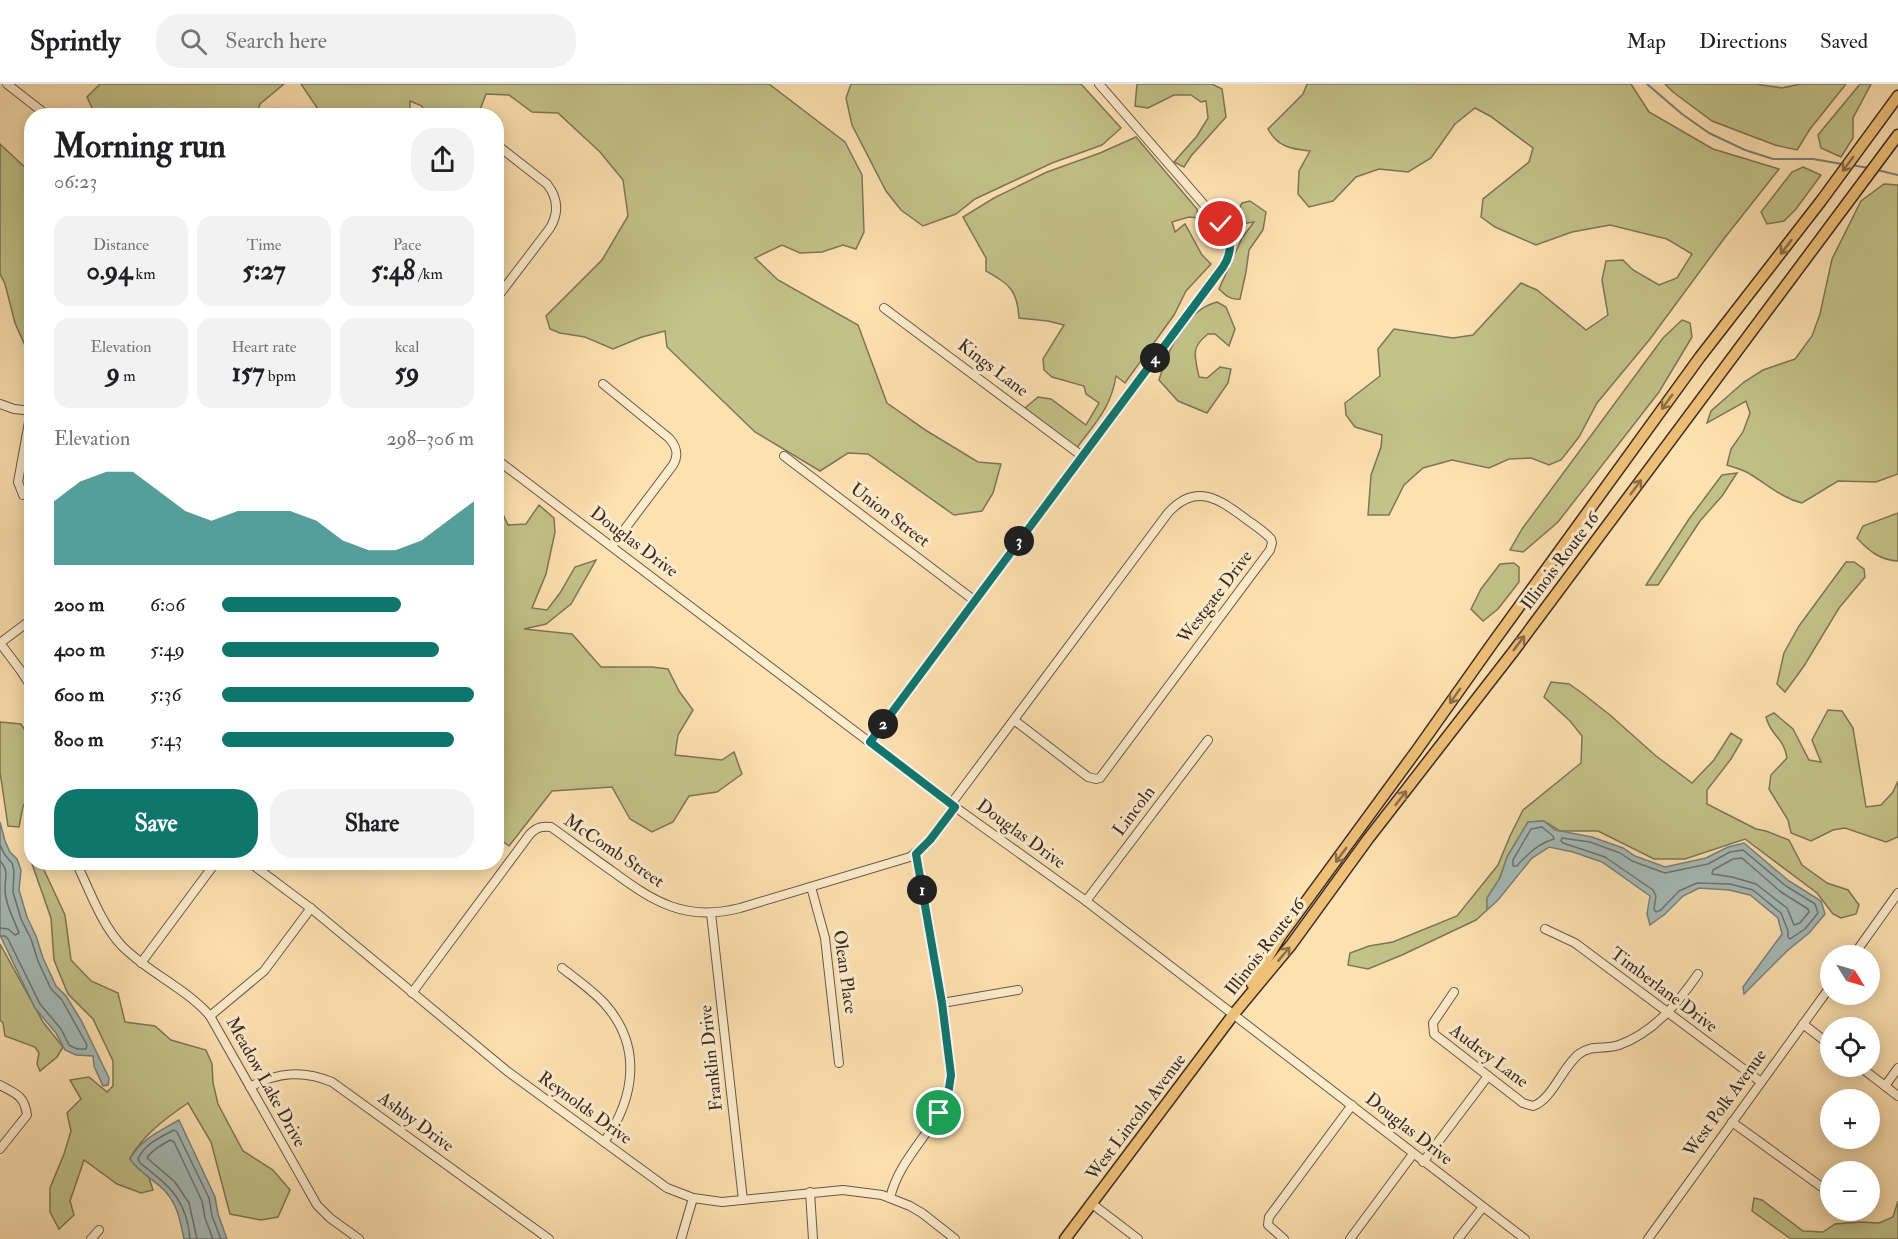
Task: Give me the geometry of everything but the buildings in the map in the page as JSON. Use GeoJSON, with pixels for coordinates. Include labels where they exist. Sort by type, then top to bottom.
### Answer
{"type":"FeatureCollection","features":[{"type":"Feature","properties":{"kind":"main road","name":"Illinois Route 16"},"geometry":{"type":"LineString","coordinates":[[1233,1015],[1280,937],[1492,644],[1700,357],[1821,201],[1898,96]]}},
{"type":"Feature","properties":{"kind":"main road","name":"Illinois Route 16"},"geometry":{"type":"LineString","coordinates":[[1233,1015],[1291,945],[1368,839],[1513,652],[1896,137]]}},
{"type":"Feature","properties":{"kind":"main road","name":"West Lincoln Avenue"},"geometry":{"type":"LineString","coordinates":[[1065,1239],[1233,1015]]}},
{"type":"Feature","properties":{"kind":"street"},"geometry":{"type":"LineString","coordinates":[[7,84],[38,108]]}},
{"type":"Feature","properties":{"kind":"street"},"geometry":{"type":"LineString","coordinates":[[870,742],[1223,267],[1230,254],[1227,231],[1099,84]]}},
{"type":"Feature","properties":{"kind":"street"},"geometry":{"type":"LineString","coordinates":[[504,150],[547,184],[552,191],[556,206],[554,222],[504,288]]}},
{"type":"Feature","properties":{"kind":"street","name":"Kings Lane"},"geometry":{"type":"LineString","coordinates":[[884,308],[1083,456]]}},
{"type":"Feature","properties":{"kind":"street"},"geometry":{"type":"LineString","coordinates":[[603,384],[669,438],[674,443],[677,454],[673,465],[612,546]]}},
{"type":"Feature","properties":{"kind":"street"},"geometry":{"type":"LineString","coordinates":[[0,404],[24,410]]}},
{"type":"Feature","properties":{"kind":"street"},"geometry":{"type":"LineString","coordinates":[[23,495],[18,482],[24,449]]}},
{"type":"Feature","properties":{"kind":"street","name":"Union Street"},"geometry":{"type":"LineString","coordinates":[[784,456],[975,601]]}},
{"type":"Feature","properties":{"kind":"street","name":"Douglas Drive"},"geometry":{"type":"LineString","coordinates":[[504,465],[953,806],[1086,901],[1525,1239]]}},
{"type":"Feature","properties":{"kind":"street","name":"Westgate Drive"},"geometry":{"type":"LineString","coordinates":[[953,806],[1014,720],[1177,504],[1193,497],[1211,497],[1219,500],[1271,539],[1270,550],[1100,778],[1088,777],[1014,720]]}},
{"type":"Feature","properties":{"kind":"street"},"geometry":{"type":"LineString","coordinates":[[24,626],[0,643],[24,676]]}},
{"type":"Feature","properties":{"kind":"street","name":"Lincoln"},"geometry":{"type":"LineString","coordinates":[[1086,901],[1208,740]]}},
{"type":"Feature","properties":{"kind":"street","name":"McComb Street"},"geometry":{"type":"LineString","coordinates":[[504,869],[535,829],[543,826],[552,827],[651,899],[678,909],[711,913],[740,908],[900,861],[916,854],[930,840],[953,806]]}},
{"type":"Feature","properties":{"kind":"street"},"geometry":{"type":"LineString","coordinates":[[890,1198],[905,1161],[939,1113],[948,1095],[951,1075],[942,1003],[916,854]]}},
{"type":"Feature","properties":{"kind":"street","name":"Meadow Lake Drive"},"geometry":{"type":"LineString","coordinates":[[80,870],[112,934],[121,945],[210,1016],[317,1205],[359,1239]]}},
{"type":"Feature","properties":{"kind":"street"},"geometry":{"type":"LineString","coordinates":[[141,963],[210,870]]}},
{"type":"Feature","properties":{"kind":"street","name":"Reynolds Drive"},"geometry":{"type":"LineString","coordinates":[[260,870],[310,908],[507,1071],[667,1188],[693,1198],[722,1202],[810,1192],[843,1190],[870,1192],[910,1206],[955,1239]]}},
{"type":"Feature","properties":{"kind":"street","name":"McComb Street"},"geometry":{"type":"LineString","coordinates":[[412,993],[503,870]]}},
{"type":"Feature","properties":{"kind":"street","name":"Olean Place"},"geometry":{"type":"LineString","coordinates":[[811,887],[825,938],[839,1063]]}},
{"type":"Feature","properties":{"kind":"street"},"geometry":{"type":"LineString","coordinates":[[1861,945],[1898,893]]}},
{"type":"Feature","properties":{"kind":"street"},"geometry":{"type":"LineString","coordinates":[[210,1016],[264,971],[310,908]]}},
{"type":"Feature","properties":{"kind":"street","name":"Franklin Drive"},"geometry":{"type":"LineString","coordinates":[[711,913],[743,1200]]}},
{"type":"Feature","properties":{"kind":"street","name":"Timberlane Drive"},"geometry":{"type":"LineString","coordinates":[[1545,929],[1575,943],[1761,1082]]}},
{"type":"Feature","properties":{"kind":"street"},"geometry":{"type":"LineString","coordinates":[[562,968],[605,1005],[621,1029],[627,1044],[630,1070],[627,1097],[618,1121],[604,1142]]}},
{"type":"Feature","properties":{"kind":"street","name":"Audrey Lane"},"geometry":{"type":"LineString","coordinates":[[1454,992],[1433,1023],[1434,1034],[1528,1106],[1538,1104],[1579,1054],[1595,1047],[1620,1045],[1650,1027],[1667,1013],[1698,974]]}},
{"type":"Feature","properties":{"kind":"street"},"geometry":{"type":"LineString","coordinates":[[942,1003],[1018,990]]}},
{"type":"Feature","properties":{"kind":"street","name":"West Polk Avenue"},"geometry":{"type":"LineString","coordinates":[[1648,1239],[1820,1001]]}},
{"type":"Feature","properties":{"kind":"street"},"geometry":{"type":"LineString","coordinates":[[1803,1024],[1820,1037]]}},
{"type":"Feature","properties":{"kind":"street"},"geometry":{"type":"LineString","coordinates":[[1885,1086],[1898,1068]]}},
{"type":"Feature","properties":{"kind":"street","name":"Ashby Drive"},"geometry":{"type":"LineString","coordinates":[[250,1087],[271,1077],[284,1074],[308,1074],[332,1082],[549,1239]]}},
{"type":"Feature","properties":{"kind":"street"},"geometry":{"type":"LineString","coordinates":[[1423,1162],[1488,1076]]}},
{"type":"Feature","properties":{"kind":"street"},"geometry":{"type":"LineString","coordinates":[[1873,1077],[1898,1096]]}},
{"type":"Feature","properties":{"kind":"street"},"geometry":{"type":"LineString","coordinates":[[0,1085],[19,1095],[25,1104],[27,1115],[0,1149]]}},
{"type":"Feature","properties":{"kind":"street"},"geometry":{"type":"LineString","coordinates":[[1284,1239],[1268,1225],[1269,1217],[1352,1104]]}},
{"type":"Feature","properties":{"kind":"street"},"geometry":{"type":"LineString","coordinates":[[1732,1122],[1820,1186]]}},
{"type":"Feature","properties":{"kind":"street"},"geometry":{"type":"LineString","coordinates":[[1350,1239],[1413,1154]]}},
{"type":"Feature","properties":{"kind":"street"},"geometry":{"type":"LineString","coordinates":[[810,1192],[813,1239]]}},
{"type":"Feature","properties":{"kind":"street"},"geometry":{"type":"LineString","coordinates":[[681,1239],[693,1198]]}},
{"type":"Feature","properties":{"kind":"street"},"geometry":{"type":"LineString","coordinates":[[1091,1203],[1138,1239]]}},
{"type":"Feature","properties":{"kind":"street"},"geometry":{"type":"LineString","coordinates":[[1458,1239],[1483,1207]]}},
{"type":"Feature","properties":{"kind":"street"},"geometry":{"type":"LineString","coordinates":[[91,1239],[99,1230]]}},
{"type":"Feature","properties":{"kind":"shaded area"},"geometry":{"type":"Polygon","coordinates":[[[100,84],[284,84],[260,104],[259,108],[92,108],[87,97],[100,84]]]}},
{"type":"Feature","properties":{"kind":"shaded area"},"geometry":{"type":"Polygon","coordinates":[[[301,84],[769,84],[845,142],[862,175],[864,232],[856,249],[843,245],[822,252],[800,253],[782,245],[755,258],[778,280],[858,325],[887,403],[978,462],[1001,464],[993,493],[982,511],[954,515],[868,454],[848,453],[820,471],[755,432],[667,347],[665,331],[642,337],[613,349],[585,337],[550,329],[546,316],[602,260],[628,216],[623,180],[600,152],[558,113],[532,112],[509,95],[486,94],[481,108],[422,108],[410,101],[410,108],[317,108],[301,84]]]}},
{"type":"Feature","properties":{"kind":"shaded area"},"geometry":{"type":"Polygon","coordinates":[[[851,84],[1081,84],[1121,128],[1102,145],[1052,163],[975,199],[956,214],[923,226],[901,210],[886,191],[852,125],[846,98],[851,84]]]}},
{"type":"Feature","properties":{"kind":"shaded area"},"geometry":{"type":"Polygon","coordinates":[[[1137,84],[1212,84],[1222,89],[1226,117],[1184,167],[1174,162],[1197,136],[1208,118],[1206,101],[1201,102],[1191,95],[1174,95],[1148,108],[1135,106],[1137,84]]]}},
{"type":"Feature","properties":{"kind":"shaded area"},"geometry":{"type":"Polygon","coordinates":[[[1307,84],[1631,84],[1649,112],[1713,149],[1779,169],[1650,339],[1597,403],[1579,437],[1561,460],[1549,465],[1531,458],[1509,459],[1489,468],[1452,460],[1423,468],[1404,485],[1389,515],[1368,515],[1371,475],[1381,447],[1382,435],[1355,427],[1346,415],[1345,403],[1380,376],[1378,349],[1394,329],[1453,338],[1473,335],[1521,283],[1537,290],[1586,330],[1608,315],[1602,280],[1606,261],[1623,260],[1633,270],[1659,285],[1677,278],[1692,254],[1667,239],[1610,225],[1572,232],[1536,245],[1495,227],[1481,217],[1483,199],[1529,162],[1533,148],[1490,116],[1475,108],[1455,124],[1431,158],[1408,172],[1379,169],[1356,177],[1333,201],[1309,207],[1298,194],[1299,171],[1310,151],[1286,146],[1276,140],[1268,129],[1303,94],[1307,84]]]}},
{"type":"Feature","properties":{"kind":"shaded area"},"geometry":{"type":"Polygon","coordinates":[[[1665,84],[1756,84],[1782,88],[1800,84],[1846,84],[1810,129],[1797,150],[1775,145],[1712,121],[1665,84]]]}},
{"type":"Feature","properties":{"kind":"shaded area"},"geometry":{"type":"Polygon","coordinates":[[[1860,84],[1871,84],[1853,118],[1853,138],[1841,157],[1821,148],[1818,135],[1860,84]]]}},
{"type":"Feature","properties":{"kind":"shaded area"},"geometry":{"type":"Polygon","coordinates":[[[1136,137],[1197,209],[1198,218],[1189,217],[1172,222],[1175,232],[1185,224],[1202,255],[1211,264],[1186,291],[1174,315],[1125,383],[1116,376],[1106,406],[1076,449],[1025,408],[1038,397],[1051,399],[1086,425],[1099,403],[1086,394],[1084,386],[1052,377],[1044,370],[1043,359],[1064,325],[1019,318],[1014,294],[1006,284],[986,271],[986,258],[963,217],[994,198],[1047,172],[1136,137]]]}},
{"type":"Feature","properties":{"kind":"shaded area"},"geometry":{"type":"Polygon","coordinates":[[[0,144],[24,166],[24,343],[15,323],[5,284],[0,274],[0,144]]]}},
{"type":"Feature","properties":{"kind":"shaded area"},"geometry":{"type":"Polygon","coordinates":[[[1803,167],[1821,175],[1796,209],[1784,221],[1767,224],[1761,212],[1792,172],[1803,167]]]}},
{"type":"Feature","properties":{"kind":"shaded area"},"geometry":{"type":"Polygon","coordinates":[[[1884,184],[1898,185],[1898,474],[1876,482],[1838,481],[1802,503],[1782,495],[1748,473],[1727,465],[1731,449],[1743,432],[1750,413],[1746,401],[1707,423],[1711,411],[1744,382],[1763,370],[1795,359],[1812,336],[1820,314],[1832,259],[1861,201],[1884,184]]]}},
{"type":"Feature","properties":{"kind":"shaded area"},"geometry":{"type":"Polygon","coordinates":[[[1250,201],[1266,212],[1263,230],[1249,250],[1240,299],[1234,299],[1219,289],[1242,238],[1254,222],[1240,224],[1233,221],[1242,203],[1250,201]]]}},
{"type":"Feature","properties":{"kind":"shaded area"},"geometry":{"type":"Polygon","coordinates":[[[1217,302],[1226,307],[1235,329],[1229,346],[1215,334],[1208,334],[1196,348],[1195,358],[1199,377],[1207,378],[1220,367],[1231,369],[1228,383],[1207,413],[1178,401],[1159,380],[1172,345],[1187,323],[1206,306],[1217,302]]]}},
{"type":"Feature","properties":{"kind":"shaded area"},"geometry":{"type":"Polygon","coordinates":[[[1682,320],[1690,323],[1692,337],[1659,392],[1558,522],[1523,552],[1510,550],[1522,529],[1663,338],[1682,320]]]}},
{"type":"Feature","properties":{"kind":"shaded area"},"geometry":{"type":"Polygon","coordinates":[[[1737,473],[1722,496],[1700,521],[1658,585],[1646,585],[1689,519],[1722,475],[1737,473]]]}},
{"type":"Feature","properties":{"kind":"shaded area"},"geometry":{"type":"Polygon","coordinates":[[[539,505],[554,518],[555,532],[546,574],[532,608],[547,610],[575,567],[596,560],[571,604],[546,624],[524,629],[572,634],[601,667],[668,669],[679,691],[693,710],[678,735],[675,755],[722,760],[734,752],[742,774],[717,792],[689,796],[673,822],[652,832],[630,819],[612,787],[552,791],[509,846],[504,842],[504,516],[508,525],[526,524],[539,505]]]}},
{"type":"Feature","properties":{"kind":"shaded area"},"geometry":{"type":"Polygon","coordinates":[[[1898,513],[1898,561],[1875,554],[1857,538],[1863,526],[1898,513]]]}},
{"type":"Feature","properties":{"kind":"shaded area"},"geometry":{"type":"Polygon","coordinates":[[[1846,562],[1854,562],[1864,569],[1865,577],[1839,608],[1804,666],[1785,692],[1777,684],[1784,653],[1799,626],[1846,562]]]}},
{"type":"Feature","properties":{"kind":"shaded area"},"geometry":{"type":"Polygon","coordinates":[[[1514,563],[1519,567],[1519,582],[1498,609],[1483,621],[1471,609],[1481,589],[1500,564],[1514,563]]]}},
{"type":"Feature","properties":{"kind":"shaded area"},"geometry":{"type":"Polygon","coordinates":[[[1551,682],[1569,684],[1582,693],[1656,756],[1692,783],[1714,760],[1731,733],[1742,740],[1731,759],[1707,790],[1707,804],[1756,829],[1789,840],[1802,865],[1827,883],[1848,890],[1859,905],[1856,914],[1841,918],[1833,914],[1817,893],[1745,839],[1685,859],[1654,859],[1598,831],[1560,831],[1544,821],[1528,822],[1507,857],[1499,880],[1487,898],[1487,910],[1476,920],[1368,969],[1348,965],[1350,953],[1369,946],[1393,942],[1457,916],[1498,865],[1523,810],[1581,763],[1582,736],[1570,721],[1544,697],[1551,682]]]}},
{"type":"Feature","properties":{"kind":"shaded area"},"geometry":{"type":"Polygon","coordinates":[[[1828,710],[1842,711],[1853,728],[1866,807],[1881,805],[1893,792],[1898,781],[1898,837],[1886,842],[1845,828],[1833,830],[1811,841],[1791,833],[1788,820],[1769,789],[1771,775],[1787,758],[1783,746],[1768,724],[1766,717],[1774,713],[1793,729],[1809,760],[1821,762],[1812,740],[1828,710]]]}},
{"type":"Feature","properties":{"kind":"shaded area"},"geometry":{"type":"Polygon","coordinates":[[[0,722],[21,724],[24,729],[24,805],[19,827],[8,826],[0,772],[0,722]]]}},
{"type":"Feature","properties":{"kind":"shaded area"},"geometry":{"type":"Polygon","coordinates":[[[34,870],[44,870],[65,915],[71,960],[91,981],[118,993],[125,1022],[155,1026],[171,1040],[206,1050],[212,1064],[213,1083],[218,1104],[243,1151],[273,1170],[290,1190],[278,1217],[261,1220],[230,1214],[211,1142],[188,1103],[148,1134],[130,1158],[149,1178],[153,1190],[141,1193],[117,1184],[84,1160],[70,1201],[74,1215],[59,1229],[50,1212],[50,1188],[71,1131],[67,1113],[81,1099],[70,1080],[89,1077],[107,1092],[113,1086],[113,1061],[93,1019],[68,994],[54,960],[51,918],[34,870]]]}},
{"type":"Feature","properties":{"kind":"shaded area"},"geometry":{"type":"Polygon","coordinates":[[[0,944],[43,1022],[63,1047],[57,1057],[40,1071],[37,1064],[39,1053],[35,1047],[5,1036],[3,1023],[0,1020],[0,944]]]}},
{"type":"Feature","properties":{"kind":"shaded area"},"geometry":{"type":"Polygon","coordinates":[[[1754,1198],[1762,1200],[1803,1231],[1823,1232],[1835,1224],[1879,1223],[1893,1217],[1898,1201],[1898,1239],[1791,1239],[1752,1211],[1754,1198]]]}},
{"type":"Feature","properties":{"kind":"water"},"geometry":{"type":"Polygon","coordinates":[[[1544,821],[1555,830],[1592,837],[1665,867],[1706,858],[1728,847],[1744,843],[1789,881],[1821,901],[1825,914],[1809,933],[1787,951],[1744,994],[1743,987],[1782,934],[1778,918],[1750,895],[1729,890],[1699,888],[1683,896],[1650,925],[1647,914],[1650,896],[1602,862],[1549,847],[1532,858],[1487,910],[1487,898],[1500,878],[1507,857],[1528,822],[1544,821]]]}},
{"type":"Feature","properties":{"kind":"water"},"geometry":{"type":"Polygon","coordinates":[[[0,822],[5,841],[10,852],[17,859],[21,870],[19,890],[43,958],[56,986],[66,996],[81,1020],[109,1078],[108,1085],[103,1086],[94,1066],[93,1056],[76,1055],[65,1050],[56,1033],[35,1008],[0,935],[0,822]]]}},
{"type":"Feature","properties":{"kind":"water"},"geometry":{"type":"Polygon","coordinates":[[[179,1120],[215,1197],[227,1239],[184,1239],[178,1214],[169,1196],[130,1159],[145,1141],[179,1120]]]}},
{"type":"Feature","properties":{"kind":"waterway"},"geometry":{"type":"LineString","coordinates":[[1647,84],[1682,114],[1709,133],[1745,150],[1773,159],[1813,159],[1842,164]]}},
{"type":"Feature","properties":{"kind":"waterway"},"geometry":{"type":"LineString","coordinates":[[1851,165],[1869,168]]}},
{"type":"Feature","properties":{"kind":"waterway"},"geometry":{"type":"LineString","coordinates":[[1877,170],[1898,175]]}},
{"type":"Feature","properties":{"kind":"route"},"geometry":{"type":"LineString","coordinates":[[939,1113],[945,1105],[951,1086],[951,1075],[942,1003],[916,854],[927,844],[955,807],[870,742],[1223,267],[1230,254],[1230,245],[1227,231],[1221,224]]}}]}
